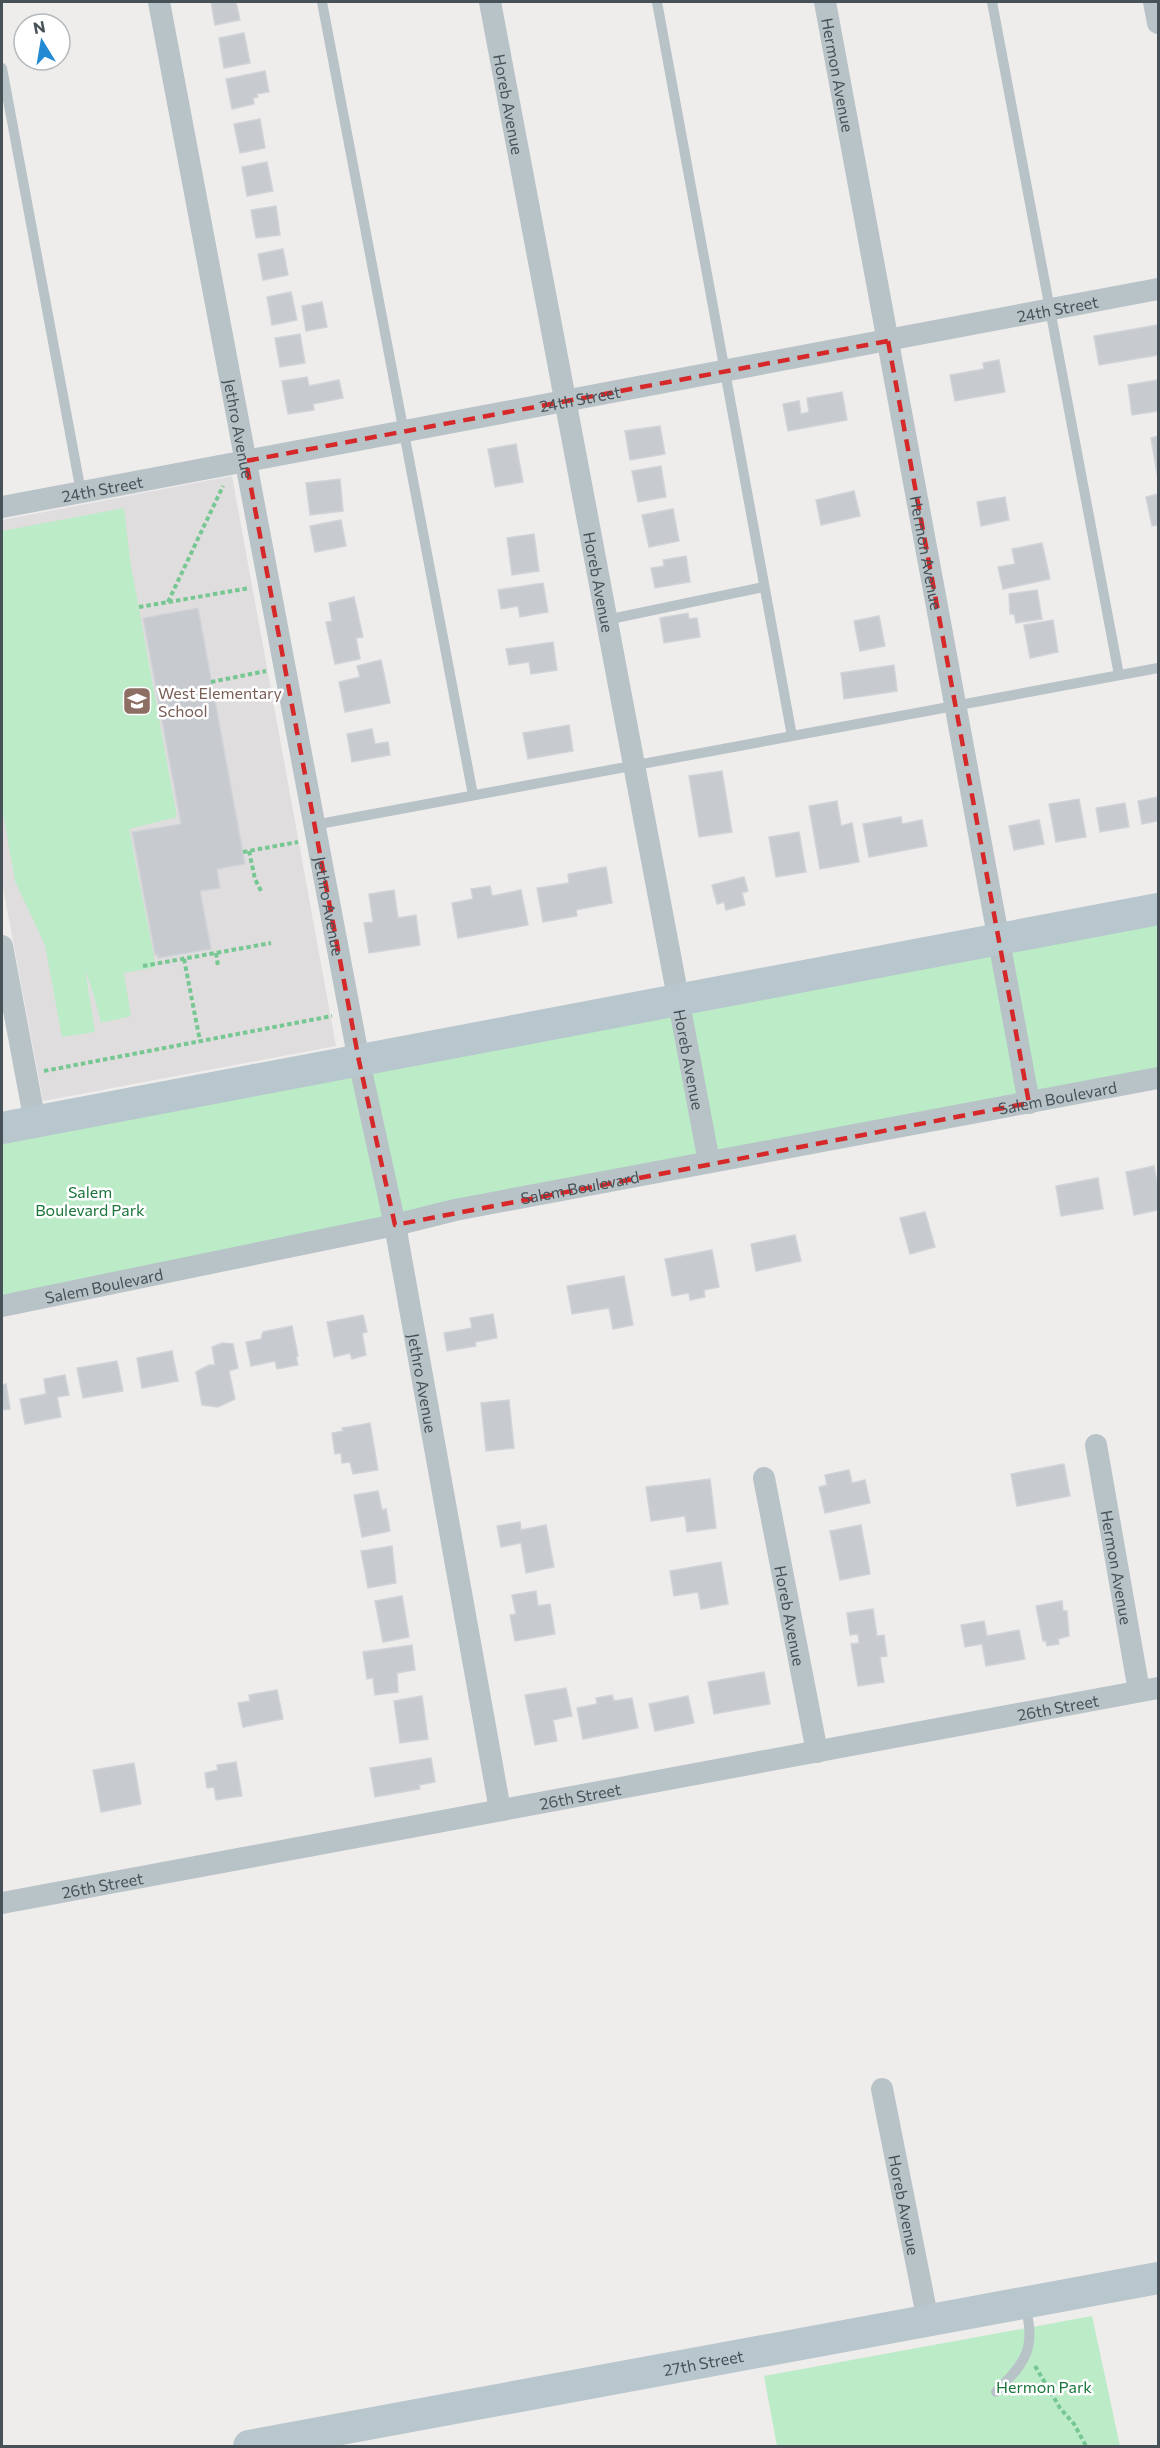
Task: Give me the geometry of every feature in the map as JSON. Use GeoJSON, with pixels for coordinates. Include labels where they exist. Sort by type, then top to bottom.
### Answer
{"type":"FeatureCollection","features":[{"type":"Feature","properties":{"kind":"street","name":"Jethro Avenue"},"geometry":{"type":"LineString","coordinates":[[159,2],[358,1061],[395,1225],[500,1810]]}},
{"type":"Feature","properties":{"kind":"street","name":"Horeb Avenue"},"geometry":{"type":"LineString","coordinates":[[490,2],[709,1162]]}},
{"type":"Feature","properties":{"kind":"street","name":"Hermon Avenue"},"geometry":{"type":"LineString","coordinates":[[825,2],[1029,1103]]}},
{"type":"Feature","properties":{"kind":"street"},"geometry":{"type":"LineString","coordinates":[[1154,2],[1158,23]]}},
{"type":"Feature","properties":{"kind":"street","name":"24th Street"},"geometry":{"type":"LineString","coordinates":[[2,507],[1158,289]]}},
{"type":"Feature","properties":{"kind":"street"},"geometry":{"type":"LineString","coordinates":[[2,1128],[1158,909]]}},
{"type":"Feature","properties":{"kind":"street"},"geometry":{"type":"LineString","coordinates":[[2,946],[35,1122]]}},
{"type":"Feature","properties":{"kind":"street","name":"Salem Boulevard"},"geometry":{"type":"LineString","coordinates":[[2,1306],[395,1225],[454,1210],[1158,1078]]}},
{"type":"Feature","properties":{"kind":"street","name":"Hermon Avenue"},"geometry":{"type":"LineString","coordinates":[[1096,1445],[1149,1690]]}},
{"type":"Feature","properties":{"kind":"street","name":"Horeb Avenue"},"geometry":{"type":"LineString","coordinates":[[764,1478],[817,1752]]}},
{"type":"Feature","properties":{"kind":"street","name":"26th Street"},"geometry":{"type":"LineString","coordinates":[[2,1903],[1149,1690]]}},
{"type":"Feature","properties":{"kind":"street","name":"Horeb Avenue"},"geometry":{"type":"LineString","coordinates":[[882,2089],[928,2320]]}},
{"type":"Feature","properties":{"kind":"street","name":"27th Street"},"geometry":{"type":"LineString","coordinates":[[249,2446],[1158,2278]]}},
{"type":"Feature","properties":{"kind":"lane"},"geometry":{"type":"LineString","coordinates":[[322,2],[473,795]]}},
{"type":"Feature","properties":{"kind":"lane"},"geometry":{"type":"LineString","coordinates":[[657,2],[792,736]]}},
{"type":"Feature","properties":{"kind":"lane"},"geometry":{"type":"LineString","coordinates":[[992,2],[1119,675]]}},
{"type":"Feature","properties":{"kind":"lane"},"geometry":{"type":"LineString","coordinates":[[2,68],[81,492]]}},
{"type":"Feature","properties":{"kind":"lane"},"geometry":{"type":"LineString","coordinates":[[606,620],[764,587]]}},
{"type":"Feature","properties":{"kind":"lane"},"geometry":{"type":"LineString","coordinates":[[315,832],[473,795],[1158,668]]}},
{"type":"Feature","properties":{"kind":"lane"},"geometry":{"type":"LineString","coordinates":[[996,2392],[1014,2374],[1031,2343],[1030,2323],[1024,2303]]}},
{"type":"Feature","properties":{"kind":"path"},"geometry":{"type":"LineString","coordinates":[[168,602],[223,486],[246,461]]}},
{"type":"Feature","properties":{"kind":"path"},"geometry":{"type":"LineString","coordinates":[[139,607],[269,584]]}},
{"type":"Feature","properties":{"kind":"path"},"geometry":{"type":"LineString","coordinates":[[212,681],[285,668]]}},
{"type":"Feature","properties":{"kind":"path"},"geometry":{"type":"LineString","coordinates":[[243,852],[315,832]]}},
{"type":"Feature","properties":{"kind":"path"},"geometry":{"type":"LineString","coordinates":[[249,851],[255,879],[261,891]]}},
{"type":"Feature","properties":{"kind":"path"},"geometry":{"type":"LineString","coordinates":[[142,966],[271,943]]}},
{"type":"Feature","properties":{"kind":"path"},"geometry":{"type":"LineString","coordinates":[[216,953],[218,966]]}},
{"type":"Feature","properties":{"kind":"path"},"geometry":{"type":"LineString","coordinates":[[184,959],[200,1041]]}},
{"type":"Feature","properties":{"kind":"path"},"geometry":{"type":"LineString","coordinates":[[26,1074],[350,1013]]}},
{"type":"Feature","properties":{"kind":"path"},"geometry":{"type":"LineString","coordinates":[[1026,2352],[1086,2446]]}},
{"type":"Feature","properties":{"kind":"highlighted area"},"geometry":{"type":"Polygon","coordinates":[[[888,341],[1029,1103],[395,1225],[359,1061],[246,461],[888,341]]]}},
{"type":"Feature","properties":{"kind":"shaded area","name":"West Elementary School"},"geometry":{"type":"Polygon","coordinates":[[[232,476],[336,1046],[43,1101],[2,882],[2,520],[232,476]]]}},
{"type":"Feature","properties":{"kind":"green space"},"geometry":{"type":"Polygon","coordinates":[[[124,508],[130,560],[177,817],[129,829],[156,967],[124,973],[131,1016],[101,1023],[85,969],[95,1032],[62,1037],[45,945],[15,881],[2,807],[2,531],[124,508]]]}},
{"type":"Feature","properties":{"kind":"green space","name":"Salem Boulevard Park"},"geometry":{"type":"Polygon","coordinates":[[[1158,909],[1158,1081],[2,1306],[2,1129],[1158,909]]]}},
{"type":"Feature","properties":{"kind":"green space","name":"Hermon Park"},"geometry":{"type":"Polygon","coordinates":[[[1092,2316],[1120,2446],[777,2446],[764,2376],[1092,2316]]]}},
{"type":"Feature","properties":{"kind":"building"},"geometry":{"type":"Polygon","coordinates":[[[211,2],[236,2],[240,20],[215,25],[211,2]]]}},
{"type":"Feature","properties":{"kind":"building"},"geometry":{"type":"Polygon","coordinates":[[[244,33],[250,63],[224,68],[219,38],[244,33]]]}},
{"type":"Feature","properties":{"kind":"building"},"geometry":{"type":"Polygon","coordinates":[[[265,71],[269,92],[257,94],[258,97],[253,98],[254,104],[232,109],[226,79],[265,71]]]}},
{"type":"Feature","properties":{"kind":"building"},"geometry":{"type":"Polygon","coordinates":[[[260,119],[265,148],[240,153],[234,124],[260,119]]]}},
{"type":"Feature","properties":{"kind":"building"},"geometry":{"type":"Polygon","coordinates":[[[267,162],[273,191],[247,196],[242,167],[267,162]]]}},
{"type":"Feature","properties":{"kind":"building"},"geometry":{"type":"Polygon","coordinates":[[[276,206],[280,235],[256,238],[251,210],[276,206]]]}},
{"type":"Feature","properties":{"kind":"building"},"geometry":{"type":"Polygon","coordinates":[[[283,249],[288,275],[263,280],[258,254],[283,249]]]}},
{"type":"Feature","properties":{"kind":"building"},"geometry":{"type":"Polygon","coordinates":[[[291,292],[297,320],[272,325],[267,297],[291,292]]]}},
{"type":"Feature","properties":{"kind":"building"},"geometry":{"type":"Polygon","coordinates":[[[322,302],[327,327],[306,331],[302,306],[322,302]]]}},
{"type":"Feature","properties":{"kind":"building"},"geometry":{"type":"Polygon","coordinates":[[[1158,325],[1158,355],[1099,365],[1094,336],[1158,325]]]}},
{"type":"Feature","properties":{"kind":"building"},"geometry":{"type":"Polygon","coordinates":[[[300,334],[305,363],[280,367],[275,338],[300,334]]]}},
{"type":"Feature","properties":{"kind":"building"},"geometry":{"type":"Polygon","coordinates":[[[999,360],[1005,392],[955,401],[950,375],[984,369],[983,363],[999,360]]]}},
{"type":"Feature","properties":{"kind":"building"},"geometry":{"type":"Polygon","coordinates":[[[307,377],[309,386],[339,380],[343,398],[313,404],[314,410],[288,414],[282,381],[307,377]]]}},
{"type":"Feature","properties":{"kind":"building"},"geometry":{"type":"Polygon","coordinates":[[[1158,380],[1158,411],[1132,415],[1128,385],[1158,380]]]}},
{"type":"Feature","properties":{"kind":"building"},"geometry":{"type":"Polygon","coordinates":[[[842,392],[847,420],[788,431],[783,404],[799,401],[801,414],[809,412],[807,398],[842,392]]]}},
{"type":"Feature","properties":{"kind":"building"},"geometry":{"type":"Polygon","coordinates":[[[660,426],[665,454],[630,460],[625,431],[660,426]]]}},
{"type":"Feature","properties":{"kind":"building"},"geometry":{"type":"Polygon","coordinates":[[[1158,436],[1158,479],[1151,438],[1158,436]]]}},
{"type":"Feature","properties":{"kind":"building"},"geometry":{"type":"Polygon","coordinates":[[[516,444],[523,482],[495,487],[488,449],[516,444]]]}},
{"type":"Feature","properties":{"kind":"building"},"geometry":{"type":"Polygon","coordinates":[[[661,466],[666,497],[638,502],[632,471],[661,466]]]}},
{"type":"Feature","properties":{"kind":"building"},"geometry":{"type":"Polygon","coordinates":[[[340,479],[343,511],[310,515],[306,483],[340,479]]]}},
{"type":"Feature","properties":{"kind":"building"},"geometry":{"type":"Polygon","coordinates":[[[854,491],[860,516],[821,525],[816,500],[854,491]]]}},
{"type":"Feature","properties":{"kind":"building"},"geometry":{"type":"Polygon","coordinates":[[[1158,494],[1158,525],[1152,526],[1146,497],[1158,494]]]}},
{"type":"Feature","properties":{"kind":"building"},"geometry":{"type":"Polygon","coordinates":[[[1005,497],[1009,520],[981,526],[977,502],[1005,497]]]}},
{"type":"Feature","properties":{"kind":"building"},"geometry":{"type":"Polygon","coordinates":[[[673,509],[679,541],[649,547],[642,515],[673,509]]]}},
{"type":"Feature","properties":{"kind":"building"},"geometry":{"type":"Polygon","coordinates":[[[341,520],[346,546],[315,552],[310,526],[341,520]]]}},
{"type":"Feature","properties":{"kind":"building"},"geometry":{"type":"Polygon","coordinates":[[[534,534],[539,571],[512,575],[507,538],[534,534]]]}},
{"type":"Feature","properties":{"kind":"building"},"geometry":{"type":"Polygon","coordinates":[[[1042,543],[1050,579],[1003,589],[998,567],[1015,564],[1012,549],[1042,543]]]}},
{"type":"Feature","properties":{"kind":"building"},"geometry":{"type":"Polygon","coordinates":[[[686,556],[690,582],[655,588],[651,568],[664,566],[663,560],[686,556]]]}},
{"type":"Feature","properties":{"kind":"building"},"geometry":{"type":"Polygon","coordinates":[[[543,583],[548,612],[520,617],[518,606],[501,609],[498,590],[543,583]]]}},
{"type":"Feature","properties":{"kind":"building"},"geometry":{"type":"Polygon","coordinates":[[[1037,590],[1042,619],[1016,623],[1014,614],[1010,614],[1009,594],[1037,590]]]}},
{"type":"Feature","properties":{"kind":"building"},"geometry":{"type":"Polygon","coordinates":[[[354,597],[363,637],[356,638],[360,659],[335,664],[326,622],[332,621],[329,603],[354,597]]]}},
{"type":"Feature","properties":{"kind":"building"},"geometry":{"type":"Polygon","coordinates":[[[198,608],[245,864],[217,869],[220,888],[200,891],[211,949],[158,958],[158,954],[155,955],[132,832],[181,824],[143,618],[198,608]]]}},
{"type":"Feature","properties":{"kind":"building"},"geometry":{"type":"Polygon","coordinates":[[[688,613],[689,619],[697,618],[700,637],[664,643],[660,618],[688,613]]]}},
{"type":"Feature","properties":{"kind":"building"},"geometry":{"type":"Polygon","coordinates":[[[879,616],[885,646],[860,651],[854,621],[879,616]]]}},
{"type":"Feature","properties":{"kind":"building"},"geometry":{"type":"Polygon","coordinates":[[[1053,620],[1058,652],[1030,658],[1024,625],[1053,620]]]}},
{"type":"Feature","properties":{"kind":"building"},"geometry":{"type":"Polygon","coordinates":[[[553,642],[557,670],[531,674],[529,662],[509,665],[506,649],[553,642]]]}},
{"type":"Feature","properties":{"kind":"building"},"geometry":{"type":"Polygon","coordinates":[[[381,660],[390,703],[345,712],[339,682],[360,677],[357,666],[381,660]]]}},
{"type":"Feature","properties":{"kind":"building"},"geometry":{"type":"Polygon","coordinates":[[[894,665],[897,691],[844,699],[841,673],[894,665]]]}},
{"type":"Feature","properties":{"kind":"building"},"geometry":{"type":"Polygon","coordinates":[[[569,725],[573,751],[528,759],[523,733],[569,725]]]}},
{"type":"Feature","properties":{"kind":"building"},"geometry":{"type":"Polygon","coordinates":[[[372,729],[375,744],[388,742],[390,755],[352,762],[347,734],[372,729]]]}},
{"type":"Feature","properties":{"kind":"building"},"geometry":{"type":"Polygon","coordinates":[[[722,771],[732,832],[699,837],[689,776],[722,771]]]}},
{"type":"Feature","properties":{"kind":"building"},"geometry":{"type":"Polygon","coordinates":[[[1158,797],[1158,821],[1142,824],[1138,801],[1158,797]]]}},
{"type":"Feature","properties":{"kind":"building"},"geometry":{"type":"Polygon","coordinates":[[[1079,799],[1086,837],[1056,842],[1049,804],[1079,799]]]}},
{"type":"Feature","properties":{"kind":"building"},"geometry":{"type":"Polygon","coordinates":[[[837,801],[841,826],[852,823],[859,862],[820,869],[809,806],[837,801]]]}},
{"type":"Feature","properties":{"kind":"building"},"geometry":{"type":"Polygon","coordinates":[[[1125,803],[1129,827],[1100,832],[1096,808],[1125,803]]]}},
{"type":"Feature","properties":{"kind":"building"},"geometry":{"type":"Polygon","coordinates":[[[901,817],[902,824],[922,820],[927,846],[869,857],[863,824],[901,817]]]}},
{"type":"Feature","properties":{"kind":"building"},"geometry":{"type":"Polygon","coordinates":[[[1039,820],[1044,844],[1014,850],[1009,826],[1039,820]]]}},
{"type":"Feature","properties":{"kind":"building"},"geometry":{"type":"Polygon","coordinates":[[[799,832],[806,872],[776,877],[769,837],[799,832]]]}},
{"type":"Feature","properties":{"kind":"building"},"geometry":{"type":"Polygon","coordinates":[[[606,867],[612,903],[576,910],[577,916],[543,922],[537,888],[569,883],[568,874],[606,867]]]}},
{"type":"Feature","properties":{"kind":"building"},"geometry":{"type":"Polygon","coordinates":[[[744,877],[748,891],[742,893],[745,905],[726,910],[724,902],[717,904],[712,885],[744,877]]]}},
{"type":"Feature","properties":{"kind":"building"},"geometry":{"type":"Polygon","coordinates":[[[490,886],[492,896],[521,890],[528,925],[458,938],[452,903],[473,899],[471,889],[490,886]]]}},
{"type":"Feature","properties":{"kind":"building"},"geometry":{"type":"Polygon","coordinates":[[[394,890],[398,918],[416,915],[420,945],[369,953],[364,923],[373,922],[369,894],[394,890]]]}},
{"type":"Feature","properties":{"kind":"building"},"geometry":{"type":"Polygon","coordinates":[[[1154,1166],[1158,1188],[1158,1210],[1134,1215],[1126,1172],[1154,1166]]]}},
{"type":"Feature","properties":{"kind":"building"},"geometry":{"type":"Polygon","coordinates":[[[1098,1178],[1103,1209],[1061,1216],[1056,1186],[1098,1178]]]}},
{"type":"Feature","properties":{"kind":"building"},"geometry":{"type":"Polygon","coordinates":[[[925,1212],[935,1247],[910,1254],[900,1218],[925,1212]]]}},
{"type":"Feature","properties":{"kind":"building"},"geometry":{"type":"Polygon","coordinates":[[[795,1235],[801,1261],[756,1271],[751,1244],[795,1235]]]}},
{"type":"Feature","properties":{"kind":"building"},"geometry":{"type":"Polygon","coordinates":[[[712,1250],[719,1287],[704,1290],[705,1297],[690,1300],[689,1293],[672,1296],[665,1259],[712,1250]]]}},
{"type":"Feature","properties":{"kind":"building"},"geometry":{"type":"Polygon","coordinates":[[[624,1276],[633,1325],[613,1329],[609,1308],[572,1314],[567,1286],[624,1276]]]}},
{"type":"Feature","properties":{"kind":"building"},"geometry":{"type":"Polygon","coordinates":[[[493,1314],[497,1338],[475,1342],[476,1346],[447,1351],[444,1333],[472,1328],[470,1318],[493,1314]]]}},
{"type":"Feature","properties":{"kind":"building"},"geometry":{"type":"Polygon","coordinates":[[[363,1315],[367,1332],[362,1333],[366,1355],[352,1359],[350,1353],[334,1357],[327,1322],[363,1315]]]}},
{"type":"Feature","properties":{"kind":"building"},"geometry":{"type":"Polygon","coordinates":[[[292,1326],[298,1365],[277,1369],[275,1361],[251,1366],[246,1342],[261,1339],[263,1332],[292,1326]]]}},
{"type":"Feature","properties":{"kind":"building"},"geometry":{"type":"Polygon","coordinates":[[[222,1343],[233,1344],[238,1368],[229,1371],[235,1399],[218,1407],[202,1405],[196,1372],[209,1365],[215,1365],[212,1347],[222,1343]]]}},
{"type":"Feature","properties":{"kind":"building"},"geometry":{"type":"Polygon","coordinates":[[[172,1351],[178,1381],[142,1388],[137,1358],[172,1351]]]}},
{"type":"Feature","properties":{"kind":"building"},"geometry":{"type":"Polygon","coordinates":[[[117,1361],[123,1391],[83,1398],[77,1368],[117,1361]]]}},
{"type":"Feature","properties":{"kind":"building"},"geometry":{"type":"Polygon","coordinates":[[[65,1375],[69,1395],[57,1397],[61,1417],[25,1424],[20,1399],[46,1394],[44,1379],[65,1375]]]}},
{"type":"Feature","properties":{"kind":"building"},"geometry":{"type":"Polygon","coordinates":[[[6,1384],[10,1409],[2,1410],[2,1385],[6,1384]]]}},
{"type":"Feature","properties":{"kind":"building"},"geometry":{"type":"Polygon","coordinates":[[[509,1400],[514,1448],[486,1451],[481,1403],[509,1400]]]}},
{"type":"Feature","properties":{"kind":"building"},"geometry":{"type":"Polygon","coordinates":[[[370,1423],[378,1470],[353,1474],[350,1462],[342,1463],[341,1453],[335,1454],[332,1433],[343,1431],[342,1428],[370,1423]]]}},
{"type":"Feature","properties":{"kind":"building"},"geometry":{"type":"Polygon","coordinates":[[[1064,1464],[1070,1496],[1017,1506],[1011,1474],[1064,1464]]]}},
{"type":"Feature","properties":{"kind":"building"},"geometry":{"type":"Polygon","coordinates":[[[849,1470],[852,1483],[865,1480],[870,1503],[825,1513],[819,1487],[827,1485],[825,1475],[849,1470]]]}},
{"type":"Feature","properties":{"kind":"building"},"geometry":{"type":"Polygon","coordinates":[[[710,1479],[716,1528],[687,1532],[685,1516],[651,1521],[646,1487],[710,1479]]]}},
{"type":"Feature","properties":{"kind":"building"},"geometry":{"type":"Polygon","coordinates":[[[378,1491],[382,1510],[386,1509],[390,1531],[362,1537],[354,1495],[378,1491]]]}},
{"type":"Feature","properties":{"kind":"building"},"geometry":{"type":"Polygon","coordinates":[[[520,1522],[521,1530],[546,1525],[554,1567],[526,1573],[521,1543],[501,1547],[497,1526],[520,1522]]]}},
{"type":"Feature","properties":{"kind":"building"},"geometry":{"type":"Polygon","coordinates":[[[861,1525],[870,1574],[840,1580],[830,1531],[861,1525]]]}},
{"type":"Feature","properties":{"kind":"building"},"geometry":{"type":"Polygon","coordinates":[[[392,1546],[396,1583],[368,1588],[361,1551],[392,1546]]]}},
{"type":"Feature","properties":{"kind":"building"},"geometry":{"type":"Polygon","coordinates":[[[721,1562],[728,1604],[701,1609],[698,1592],[674,1596],[670,1571],[721,1562]]]}},
{"type":"Feature","properties":{"kind":"building"},"geometry":{"type":"Polygon","coordinates":[[[536,1591],[538,1606],[550,1604],[555,1634],[515,1641],[510,1615],[516,1614],[512,1595],[536,1591]]]}},
{"type":"Feature","properties":{"kind":"building"},"geometry":{"type":"Polygon","coordinates":[[[402,1596],[409,1637],[383,1642],[375,1601],[402,1596]]]}},
{"type":"Feature","properties":{"kind":"building"},"geometry":{"type":"Polygon","coordinates":[[[1062,1601],[1063,1611],[1067,1611],[1069,1636],[1058,1639],[1059,1644],[1047,1646],[1046,1641],[1043,1641],[1036,1606],[1062,1601]]]}},
{"type":"Feature","properties":{"kind":"building"},"geometry":{"type":"Polygon","coordinates":[[[873,1609],[877,1636],[884,1635],[887,1656],[880,1657],[884,1682],[858,1686],[851,1644],[859,1643],[858,1634],[850,1635],[847,1613],[873,1609]]]}},
{"type":"Feature","properties":{"kind":"building"},"geometry":{"type":"Polygon","coordinates":[[[984,1621],[987,1636],[1019,1630],[1025,1659],[986,1666],[982,1644],[965,1647],[961,1625],[984,1621]]]}},
{"type":"Feature","properties":{"kind":"building"},"geometry":{"type":"Polygon","coordinates":[[[412,1645],[415,1670],[397,1673],[398,1692],[375,1695],[373,1678],[367,1679],[363,1652],[412,1645]]]}},
{"type":"Feature","properties":{"kind":"building"},"geometry":{"type":"Polygon","coordinates":[[[764,1672],[770,1704],[714,1714],[708,1682],[764,1672]]]}},
{"type":"Feature","properties":{"kind":"building"},"geometry":{"type":"Polygon","coordinates":[[[566,1688],[572,1716],[553,1720],[557,1741],[535,1745],[525,1695],[566,1688]]]}},
{"type":"Feature","properties":{"kind":"building"},"geometry":{"type":"Polygon","coordinates":[[[277,1690],[283,1719],[243,1727],[238,1703],[250,1701],[249,1695],[277,1690]]]}},
{"type":"Feature","properties":{"kind":"building"},"geometry":{"type":"Polygon","coordinates":[[[612,1695],[614,1701],[632,1698],[638,1728],[583,1739],[577,1708],[597,1704],[596,1698],[612,1695]]]}},
{"type":"Feature","properties":{"kind":"building"},"geometry":{"type":"Polygon","coordinates":[[[422,1696],[428,1739],[400,1743],[394,1701],[422,1696]]]}},
{"type":"Feature","properties":{"kind":"building"},"geometry":{"type":"Polygon","coordinates":[[[688,1696],[694,1723],[655,1731],[649,1704],[688,1696]]]}},
{"type":"Feature","properties":{"kind":"building"},"geometry":{"type":"Polygon","coordinates":[[[431,1758],[435,1782],[419,1785],[420,1789],[375,1797],[370,1768],[431,1758]]]}},
{"type":"Feature","properties":{"kind":"building"},"geometry":{"type":"Polygon","coordinates":[[[236,1762],[242,1796],[216,1800],[214,1787],[207,1788],[205,1773],[218,1770],[217,1765],[236,1762]]]}},
{"type":"Feature","properties":{"kind":"building"},"geometry":{"type":"Polygon","coordinates":[[[134,1763],[141,1804],[101,1812],[93,1770],[134,1763]]]}},
{"type":"Feature","properties":{"kind":"place","name":"West Elementary School"},"geometry":{"type":"Point","coordinates":[137,701]}}]}
